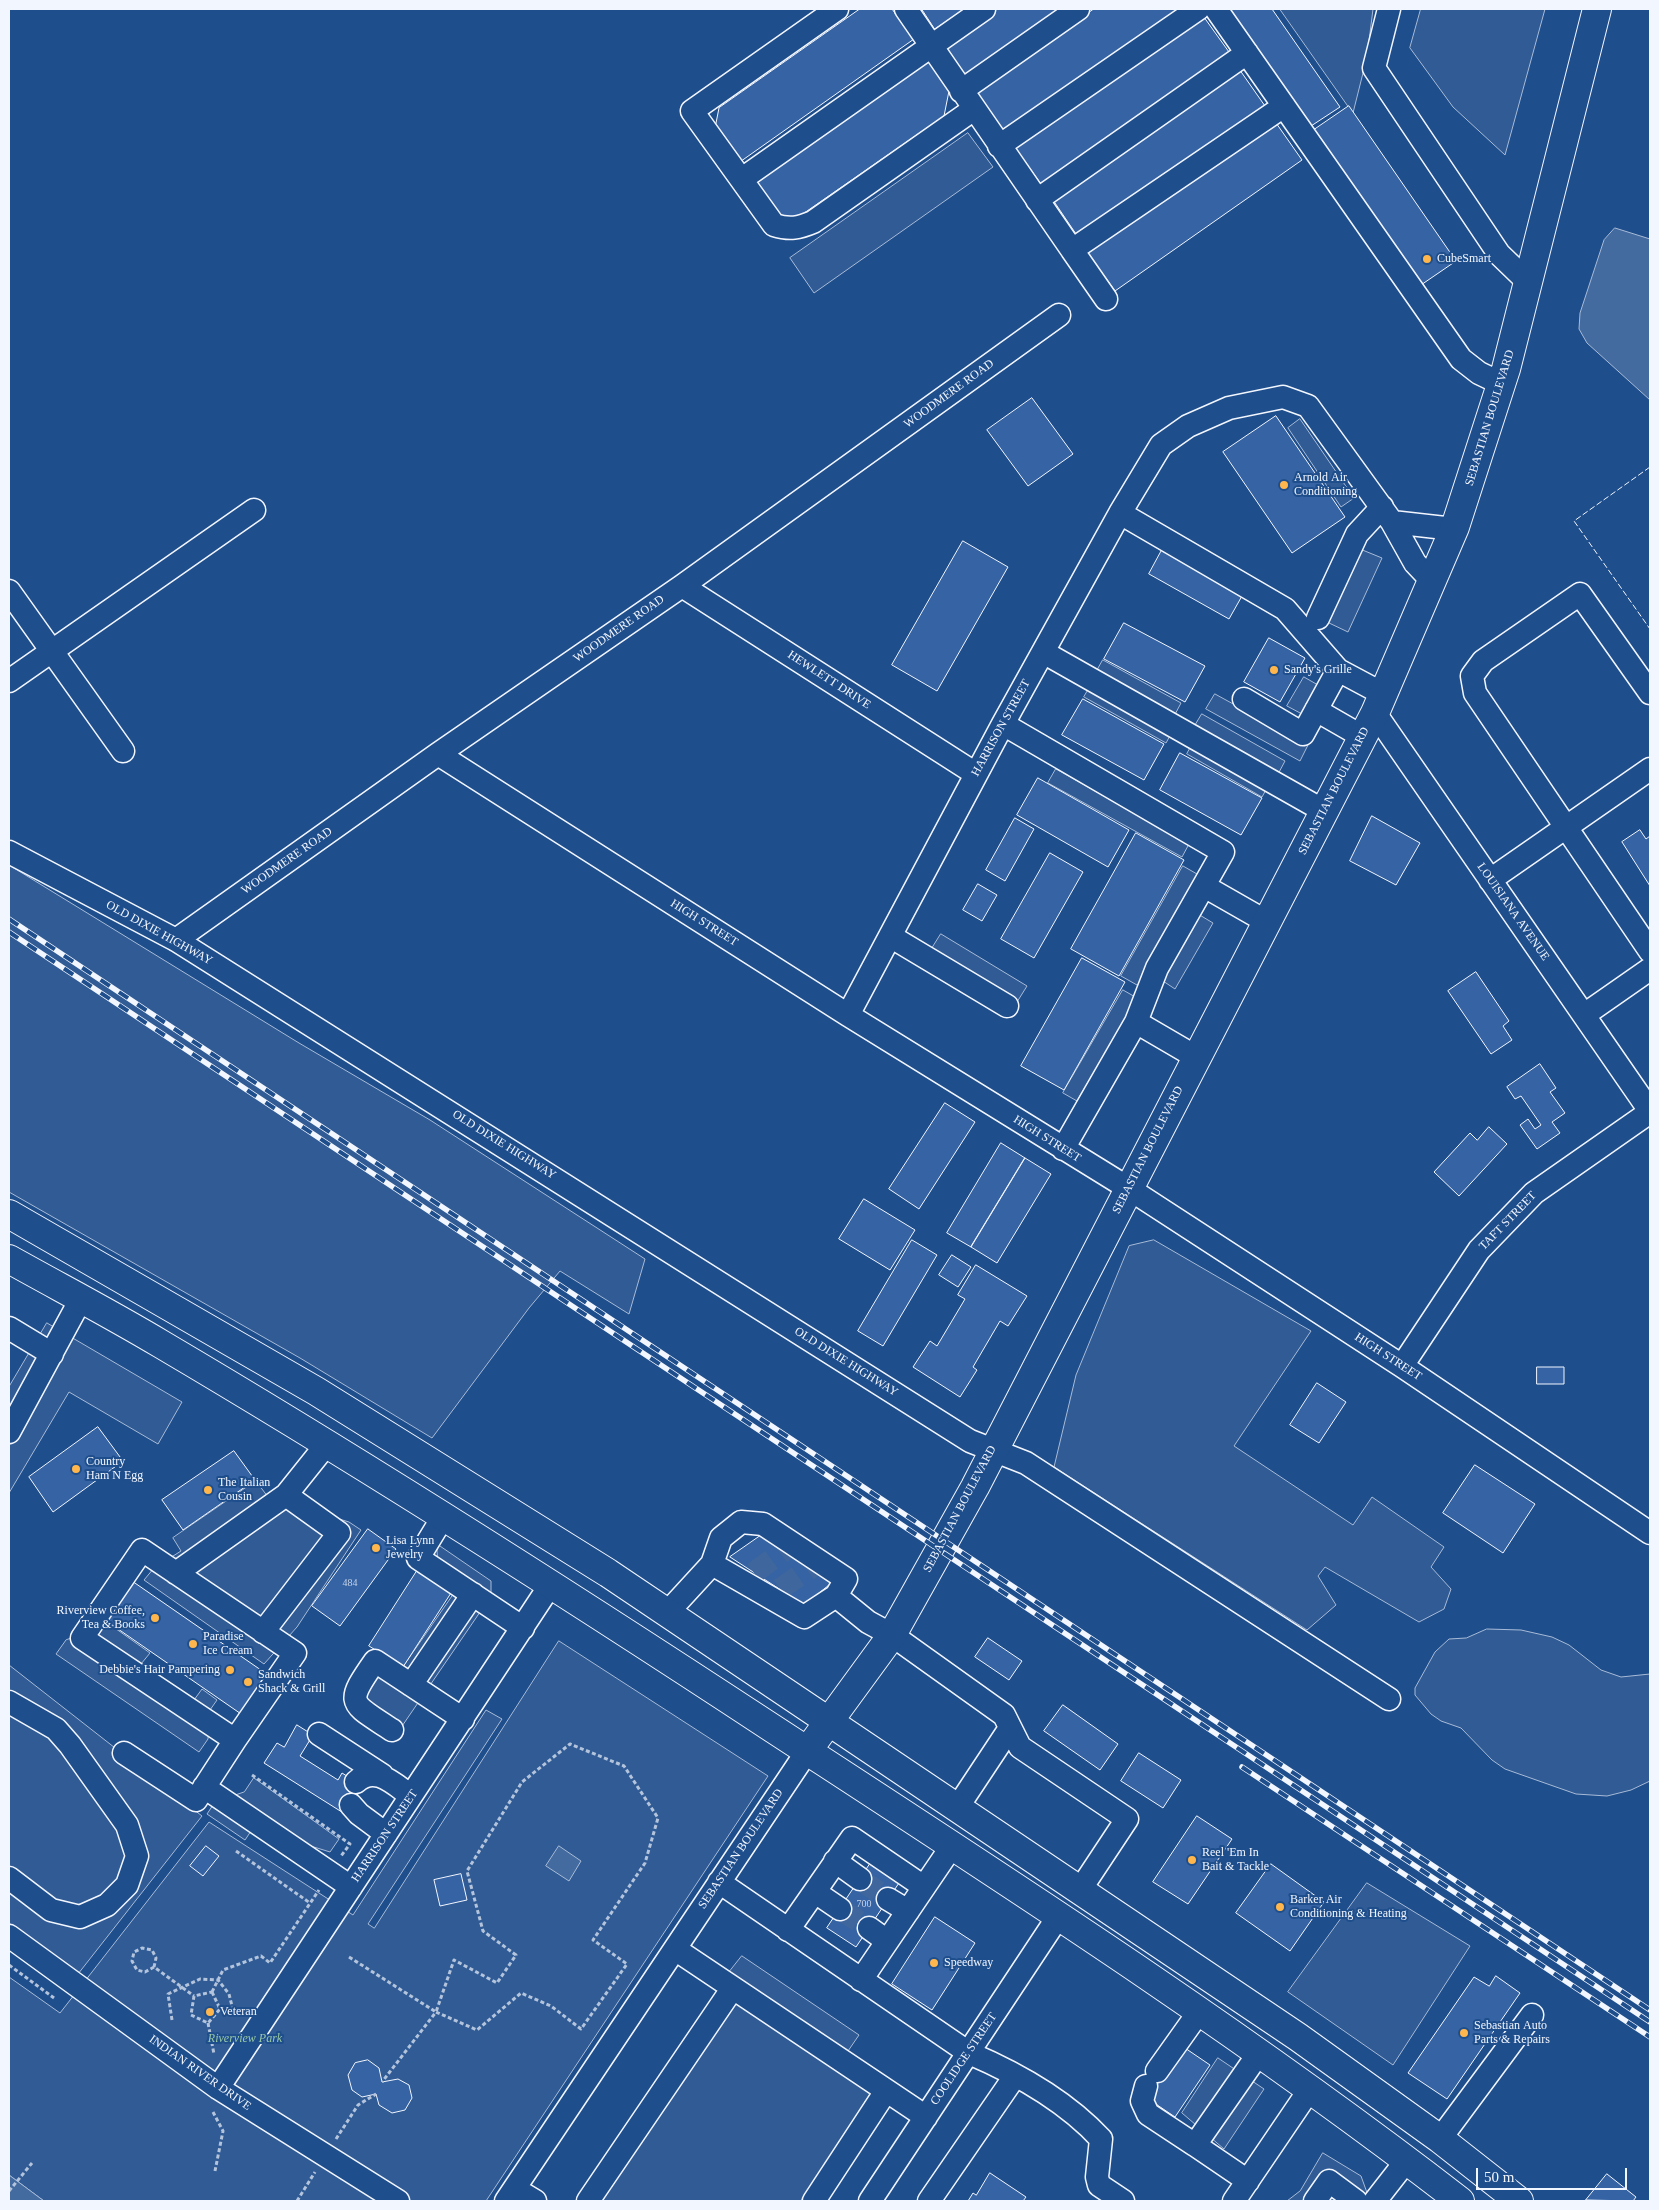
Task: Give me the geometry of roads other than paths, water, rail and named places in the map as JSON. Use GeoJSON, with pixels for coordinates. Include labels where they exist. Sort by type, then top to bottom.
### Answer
{"type":"FeatureCollection","features":[{"type":"Feature","properties":{"kind":"main road","name":"SEBASTIAN BOULEVARD"},"geometry":{"type":"LineString","coordinates":[[808,1750],[892,1635],[975,1487],[992,1450],[1379,704],[1454,529],[1502,384],[1597,9]]}},
{"type":"Feature","properties":{"kind":"main road"},"geometry":{"type":"LineString","coordinates":[[9,1214],[316,1391],[608,1573],[1298,2037],[1440,2139],[1519,2201]]}},
{"type":"Feature","properties":{"kind":"main road"},"geometry":{"type":"LineString","coordinates":[[9,1259],[158,1342],[328,1446],[551,1584],[808,1750],[1259,2053],[1407,2160],[1460,2201]]}},
{"type":"Feature","properties":{"kind":"main road"},"geometry":{"type":"LineString","coordinates":[[265,1408],[292,1406],[304,1401],[316,1391]]}},
{"type":"Feature","properties":{"kind":"main road"},"geometry":{"type":"LineString","coordinates":[[328,1446],[359,1439],[396,1441]]}},
{"type":"Feature","properties":{"kind":"main road"},"geometry":{"type":"LineString","coordinates":[[1231,2034],[1271,2042],[1288,2042],[1298,2037]]}},
{"type":"Feature","properties":{"kind":"street"},"geometry":{"type":"LineString","coordinates":[[837,9],[692,110],[774,225],[786,229],[799,228],[813,222],[968,100],[1078,9]]}},
{"type":"Feature","properties":{"kind":"street"},"geometry":{"type":"LineString","coordinates":[[742,179],[984,9]]}},
{"type":"Feature","properties":{"kind":"street"},"geometry":{"type":"LineString","coordinates":[[999,146],[1198,9]]}},
{"type":"Feature","properties":{"kind":"street"},"geometry":{"type":"LineString","coordinates":[[1216,9],[1461,360],[1479,373],[1502,384]]}},
{"type":"Feature","properties":{"kind":"street"},"geometry":{"type":"LineString","coordinates":[[1389,9],[1374,68],[1499,254],[1528,282]]}},
{"type":"Feature","properties":{"kind":"street"},"geometry":{"type":"LineString","coordinates":[[909,10],[931,46],[999,146],[1106,299]]}},
{"type":"Feature","properties":{"kind":"street"},"geometry":{"type":"LineString","coordinates":[[1037,200],[1247,53]]}},
{"type":"Feature","properties":{"kind":"street"},"geometry":{"type":"LineString","coordinates":[[1072,250],[1284,106]]}},
{"type":"Feature","properties":{"kind":"street","name":"WOODMERE ROAD"},"geometry":{"type":"LineString","coordinates":[[176,940],[438,754],[682,586],[1059,315]]}},
{"type":"Feature","properties":{"kind":"street","name":"HARRISON STREET"},"geometry":{"type":"LineString","coordinates":[[848,1015],[1003,724],[1120,514],[1162,445],[1188,426],[1229,408],[1283,397],[1308,406],[1387,514]]}},
{"type":"Feature","properties":{"kind":"street"},"geometry":{"type":"LineString","coordinates":[[9,681],[254,510]]}},
{"type":"Feature","properties":{"kind":"street"},"geometry":{"type":"LineString","coordinates":[[1120,514],[1285,609],[1338,670],[1379,704]]}},
{"type":"Feature","properties":{"kind":"street"},"geometry":{"type":"LineString","coordinates":[[1318,618],[1357,534],[1387,514],[1454,529]]}},
{"type":"Feature","properties":{"kind":"street"},"geometry":{"type":"LineString","coordinates":[[1387,514],[1415,562],[1432,581]]}},
{"type":"Feature","properties":{"kind":"street","name":"HEWLETT DRIVE"},"geometry":{"type":"LineString","coordinates":[[682,586],[976,774]]}},
{"type":"Feature","properties":{"kind":"street"},"geometry":{"type":"LineString","coordinates":[[9,591],[50,652],[123,751]]}},
{"type":"Feature","properties":{"kind":"street"},"geometry":{"type":"LineString","coordinates":[[1650,693],[1580,594],[1483,661],[1472,676],[1475,693],[1650,951]]}},
{"type":"Feature","properties":{"kind":"street"},"geometry":{"type":"LineString","coordinates":[[1043,652],[1324,811]]}},
{"type":"Feature","properties":{"kind":"street"},"geometry":{"type":"LineString","coordinates":[[1244,699],[1303,734],[1338,670]]}},
{"type":"Feature","properties":{"kind":"street","name":"LOUISIANA AVENUE"},"geometry":{"type":"LineString","coordinates":[[1379,704],[1490,880],[1650,1111]]}},
{"type":"Feature","properties":{"kind":"street"},"geometry":{"type":"LineString","coordinates":[[1316,710],[1363,737]]}},
{"type":"Feature","properties":{"kind":"street"},"geometry":{"type":"LineString","coordinates":[[1003,724],[1224,852],[1157,968],[1136,1022],[1063,1149]]}},
{"type":"Feature","properties":{"kind":"street","name":"HIGH STREET"},"geometry":{"type":"LineString","coordinates":[[438,754],[848,1015],[1128,1188],[1402,1366],[1650,1534]]}},
{"type":"Feature","properties":{"kind":"street"},"geometry":{"type":"LineString","coordinates":[[1490,880],[1650,769]]}},
{"type":"Feature","properties":{"kind":"street","name":"OLD DIXIE HIGHWAY"},"geometry":{"type":"LineString","coordinates":[[9,852],[176,940],[970,1441],[1026,1463],[1389,1699]]}},
{"type":"Feature","properties":{"kind":"street"},"geometry":{"type":"LineString","coordinates":[[1204,886],[1267,922]]}},
{"type":"Feature","properties":{"kind":"street"},"geometry":{"type":"LineString","coordinates":[[890,936],[1007,1006]]}},
{"type":"Feature","properties":{"kind":"street"},"geometry":{"type":"LineString","coordinates":[[1584,1015],[1650,969]]}},
{"type":"Feature","properties":{"kind":"street"},"geometry":{"type":"LineString","coordinates":[[1136,1022],[1196,1057]]}},
{"type":"Feature","properties":{"kind":"street","name":"TAFT STREET"},"geometry":{"type":"LineString","coordinates":[[1402,1366],[1479,1250],[1528,1199],[1650,1111]]}},
{"type":"Feature","properties":{"kind":"street"},"geometry":{"type":"LineString","coordinates":[[9,1432],[81,1299]]}},
{"type":"Feature","properties":{"kind":"street"},"geometry":{"type":"LineString","coordinates":[[9,1328],[52,1354]]}},
{"type":"Feature","properties":{"kind":"street"},"geometry":{"type":"LineString","coordinates":[[176,1573],[286,1495],[328,1446]]}},
{"type":"Feature","properties":{"kind":"street"},"geometry":{"type":"LineString","coordinates":[[263,1632],[339,1533],[286,1495]]}},
{"type":"Feature","properties":{"kind":"street"},"geometry":{"type":"LineString","coordinates":[[443,1517],[418,1558],[523,1628]]}},
{"type":"Feature","properties":{"kind":"street"},"geometry":{"type":"LineString","coordinates":[[667,1613],[712,1564],[721,1538],[741,1522],[763,1524],[790,1547],[817,1565],[846,1579],[836,1596],[804,1617],[775,1593],[747,1576],[712,1564]]}},
{"type":"Feature","properties":{"kind":"street"},"geometry":{"type":"LineString","coordinates":[[124,1753],[196,1800],[295,1653],[142,1550],[82,1638],[235,1740]]}},
{"type":"Feature","properties":{"kind":"street","name":"HARRISON STREET"},"geometry":{"type":"LineString","coordinates":[[218,2088],[551,1584]]}},
{"type":"Feature","properties":{"kind":"street"},"geometry":{"type":"LineString","coordinates":[[411,1685],[473,1594]]}},
{"type":"Feature","properties":{"kind":"street"},"geometry":{"type":"LineString","coordinates":[[836,1596],[868,1622],[892,1635],[1004,1715],[1020,1747],[1127,1819],[1080,1890]]}},
{"type":"Feature","properties":{"kind":"street"},"geometry":{"type":"LineString","coordinates":[[392,1730],[357,1707],[354,1697],[358,1685],[375,1661],[462,1719]]}},
{"type":"Feature","properties":{"kind":"street"},"geometry":{"type":"LineString","coordinates":[[9,1702],[56,1728],[127,1825],[137,1856],[127,1885],[107,1905],[80,1917],[51,1910],[9,1878]]}},
{"type":"Feature","properties":{"kind":"street"},"geometry":{"type":"LineString","coordinates":[[957,1808],[1010,1728]]}},
{"type":"Feature","properties":{"kind":"street"},"geometry":{"type":"LineString","coordinates":[[319,1734],[411,1796]]}},
{"type":"Feature","properties":{"kind":"street","name":"SEBASTIAN BOULEVARD"},"geometry":{"type":"LineString","coordinates":[[511,2195],[808,1750]]}},
{"type":"Feature","properties":{"kind":"street"},"geometry":{"type":"LineString","coordinates":[[356,1782],[370,1774],[382,1776]]}},
{"type":"Feature","properties":{"kind":"street"},"geometry":{"type":"LineString","coordinates":[[204,1787],[351,1887]]}},
{"type":"Feature","properties":{"kind":"street"},"geometry":{"type":"LineString","coordinates":[[351,1805],[359,1814],[386,1834]]}},
{"type":"Feature","properties":{"kind":"street"},"geometry":{"type":"LineString","coordinates":[[788,1930],[852,1838],[924,1887]]}},
{"type":"Feature","properties":{"kind":"street"},"geometry":{"type":"LineString","coordinates":[[861,1980],[952,1846]]}},
{"type":"Feature","properties":{"kind":"street"},"geometry":{"type":"LineString","coordinates":[[836,1862],[860,1879]]}},
{"type":"Feature","properties":{"kind":"street"},"geometry":{"type":"LineString","coordinates":[[719,1882],[969,2053],[1001,2067],[1083,2119],[1101,2139],[1097,2177],[1099,2185],[1123,2201]]}},
{"type":"Feature","properties":{"kind":"street"},"geometry":{"type":"LineString","coordinates":[[815,1892],[840,1909]]}},
{"type":"Feature","properties":{"kind":"street"},"geometry":{"type":"LineString","coordinates":[[888,1899],[908,1912]]}},
{"type":"Feature","properties":{"kind":"street","name":"COOLIDGE STREET"},"geometry":{"type":"LineString","coordinates":[[875,2200],[926,2117],[1058,1917]]}},
{"type":"Feature","properties":{"kind":"street"},"geometry":{"type":"LineString","coordinates":[[869,1928],[887,1941]]}},
{"type":"Feature","properties":{"kind":"street","name":"INDIAN RIVER DRIVE"},"geometry":{"type":"LineString","coordinates":[[9,1936],[218,2088],[398,2201]]}},
{"type":"Feature","properties":{"kind":"street"},"geometry":{"type":"LineString","coordinates":[[675,1949],[926,2117]]}},
{"type":"Feature","properties":{"kind":"street"},"geometry":{"type":"LineString","coordinates":[[588,2201],[732,1988]]}},
{"type":"Feature","properties":{"kind":"street"},"geometry":{"type":"LineString","coordinates":[[1199,2012],[1152,2078],[1142,2101],[1148,2114],[1248,2181]]}},
{"type":"Feature","properties":{"kind":"street"},"geometry":{"type":"LineString","coordinates":[[1440,2139],[1532,2015]]}},
{"type":"Feature","properties":{"kind":"street"},"geometry":{"type":"LineString","coordinates":[[1195,2145],[1259,2053]]}},
{"type":"Feature","properties":{"kind":"street"},"geometry":{"type":"LineString","coordinates":[[930,2201],[1015,2076]]}},
{"type":"Feature","properties":{"kind":"street"},"geometry":{"type":"LineString","coordinates":[[1234,2201],[1310,2089]]}},
{"type":"Feature","properties":{"kind":"street"},"geometry":{"type":"LineString","coordinates":[[814,2201],[886,2091]]}},
{"type":"Feature","properties":{"kind":"street"},"geometry":{"type":"LineString","coordinates":[[1375,2201],[1407,2160]]}},
{"type":"Feature","properties":{"kind":"street"},"geometry":{"type":"LineString","coordinates":[[1315,2201],[1329,2181],[1356,2201]]}},
{"type":"Feature","properties":{"kind":"street"},"geometry":{"type":"LineString","coordinates":[[511,2195],[535,2201]]}},
{"type":"Feature","properties":{"kind":"tunnel"},"geometry":{"type":"LineString","coordinates":[[754,1573],[786,1549]]}},
{"type":"Feature","properties":{"kind":"tunnel"},"geometry":{"type":"LineString","coordinates":[[780,1589],[812,1567]]}},
{"type":"Feature","properties":{"kind":"tunnel"},"geometry":{"type":"LineString","coordinates":[[860,1879],[888,1899]]}},
{"type":"Feature","properties":{"kind":"tunnel"},"geometry":{"type":"LineString","coordinates":[[840,1909],[869,1928]]}},
{"type":"Feature","properties":{"kind":"railway"},"geometry":{"type":"LineString","coordinates":[[9,919],[1650,2010]]}},
{"type":"Feature","properties":{"kind":"railway"},"geometry":{"type":"LineString","coordinates":[[9,932],[1650,2022]]}},
{"type":"Feature","properties":{"kind":"railway"},"geometry":{"type":"LineString","coordinates":[[1242,1767],[1650,2037]]}},
{"type":"Feature","properties":{"kind":"place","name":"CubeSmart"},"geometry":{"type":"Point","coordinates":[1427,259]}},
{"type":"Feature","properties":{"kind":"place","name":"Arnold Air Conditioning"},"geometry":{"type":"Point","coordinates":[1284,485]}},
{"type":"Feature","properties":{"kind":"place","name":"Sandy's Grille"},"geometry":{"type":"Point","coordinates":[1274,670]}},
{"type":"Feature","properties":{"kind":"place","name":"Country Ham N Egg"},"geometry":{"type":"Point","coordinates":[76,1469]}},
{"type":"Feature","properties":{"kind":"place","name":"The Italian Cousin"},"geometry":{"type":"Point","coordinates":[208,1490]}},
{"type":"Feature","properties":{"kind":"place","name":"Lisa Lynn Jewelry"},"geometry":{"type":"Point","coordinates":[376,1548]}},
{"type":"Feature","properties":{"kind":"place","name":"Riverview Coffee, Tea & Books"},"geometry":{"type":"Point","coordinates":[155,1618]}},
{"type":"Feature","properties":{"kind":"place","name":"Paradise Ice Cream"},"geometry":{"type":"Point","coordinates":[193,1644]}},
{"type":"Feature","properties":{"kind":"place","name":"Debbie's Hair Pampering"},"geometry":{"type":"Point","coordinates":[230,1670]}},
{"type":"Feature","properties":{"kind":"place","name":"Sandwich Shack & Grill"},"geometry":{"type":"Point","coordinates":[248,1682]}},
{"type":"Feature","properties":{"kind":"place","name":"Reel 'Em In Bait & Tackle"},"geometry":{"type":"Point","coordinates":[1192,1860]}},
{"type":"Feature","properties":{"kind":"place","name":"Barker Air Conditioning & Heating"},"geometry":{"type":"Point","coordinates":[1280,1907]}},
{"type":"Feature","properties":{"kind":"place","name":"Speedway"},"geometry":{"type":"Point","coordinates":[934,1963]}},
{"type":"Feature","properties":{"kind":"place","name":"Veteran"},"geometry":{"type":"Point","coordinates":[210,2012]}},
{"type":"Feature","properties":{"kind":"place","name":"Sebastian Auto Parts & Repairs"},"geometry":{"type":"Point","coordinates":[1464,2033]}},
{"type":"Feature","properties":{"kind":"park label","name":"Riverview Park"},"geometry":{"type":"Point","coordinates":[245,2039]}}]}
